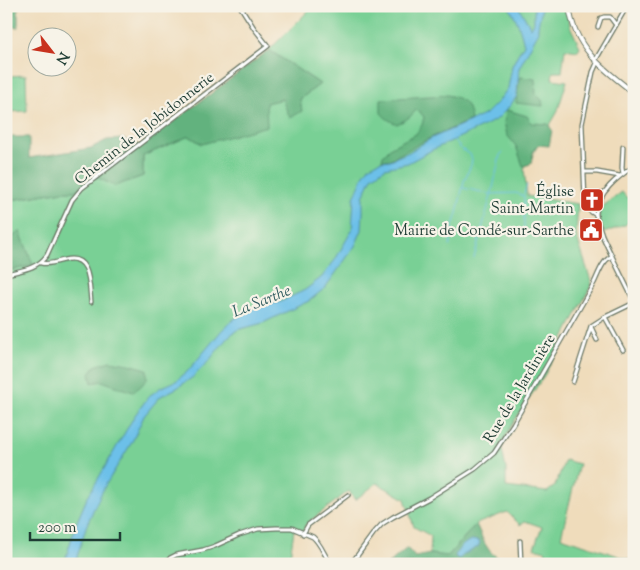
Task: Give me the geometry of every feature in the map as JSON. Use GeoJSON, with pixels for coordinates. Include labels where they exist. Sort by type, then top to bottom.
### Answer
{"type":"FeatureCollection","features":[{"type":"Feature","properties":{"kind":"main road"},"geometry":{"type":"LineString","coordinates":[[569,6],[573,23],[583,46],[596,62],[634,93]]}},
{"type":"Feature","properties":{"kind":"street","name":"Chemin de la Jobidonnerie"},"geometry":{"type":"LineString","coordinates":[[40,263],[47,255],[72,200],[82,188],[268,46],[240,6]]}},
{"type":"Feature","properties":{"kind":"street"},"geometry":{"type":"LineString","coordinates":[[596,215],[586,205],[582,124],[596,62],[627,7],[634,11]]}},
{"type":"Feature","properties":{"kind":"street"},"geometry":{"type":"LineString","coordinates":[[598,27],[601,18],[604,17],[610,18],[616,25]]}},
{"type":"Feature","properties":{"kind":"street"},"geometry":{"type":"LineString","coordinates":[[622,175],[623,147]]}},
{"type":"Feature","properties":{"kind":"street"},"geometry":{"type":"LineString","coordinates":[[573,382],[591,326],[634,302],[598,224],[596,215],[603,196],[613,183],[634,166]]}},
{"type":"Feature","properties":{"kind":"street"},"geometry":{"type":"LineString","coordinates":[[584,172],[622,175]]}},
{"type":"Feature","properties":{"kind":"street","name":"Rue de la Jardinière"},"geometry":{"type":"LineString","coordinates":[[351,564],[373,534],[388,520],[429,498],[475,469],[494,452],[513,424],[592,287],[604,262],[612,256]]}},
{"type":"Feature","properties":{"kind":"street"},"geometry":{"type":"LineString","coordinates":[[6,274],[33,268],[40,263],[45,264],[68,258],[80,261],[87,270],[91,302]]}},
{"type":"Feature","properties":{"kind":"street"},"geometry":{"type":"LineString","coordinates":[[605,317],[623,350]]}},
{"type":"Feature","properties":{"kind":"street"},"geometry":{"type":"LineString","coordinates":[[591,326],[598,340]]}},
{"type":"Feature","properties":{"kind":"street"},"geometry":{"type":"LineString","coordinates":[[303,534],[308,525],[348,495]]}},
{"type":"Feature","properties":{"kind":"street"},"geometry":{"type":"LineString","coordinates":[[166,564],[170,558],[203,550],[258,529],[286,527],[313,537],[331,564]]}},
{"type":"Feature","properties":{"kind":"street"},"geometry":{"type":"LineString","coordinates":[[520,541],[521,564]]}},
{"type":"Feature","properties":{"kind":"green space"},"geometry":{"type":"Polygon","coordinates":[[[6,6],[18,6],[18,27],[6,28],[6,6]]]}},
{"type":"Feature","properties":{"kind":"green space"},"geometry":{"type":"Polygon","coordinates":[[[313,6],[567,7],[570,26],[580,47],[577,51],[565,49],[562,72],[553,72],[552,79],[567,81],[557,113],[524,169],[527,196],[578,204],[576,235],[592,284],[545,374],[501,445],[506,469],[506,487],[547,492],[555,486],[565,460],[579,464],[561,537],[634,561],[634,564],[542,564],[546,551],[534,548],[542,527],[525,521],[520,525],[507,512],[476,524],[448,556],[430,554],[431,536],[414,527],[405,499],[377,483],[355,500],[349,491],[306,524],[303,531],[294,530],[289,564],[6,564],[6,272],[33,265],[20,232],[6,242],[6,201],[63,191],[75,191],[94,176],[115,186],[143,176],[143,156],[189,136],[202,144],[265,103],[282,99],[300,99],[320,84],[269,50],[313,6]]]}},
{"type":"Feature","properties":{"kind":"green space"},"geometry":{"type":"Polygon","coordinates":[[[269,50],[320,84],[300,99],[302,111],[290,118],[282,99],[266,103],[267,126],[202,144],[189,136],[143,156],[143,176],[115,186],[94,176],[75,191],[63,191],[6,201],[6,137],[29,137],[29,158],[91,148],[107,140],[123,139],[141,146],[269,50]]]}},
{"type":"Feature","properties":{"kind":"green space"},"geometry":{"type":"Polygon","coordinates":[[[26,75],[27,111],[9,112],[8,76],[26,75]]]}},
{"type":"Feature","properties":{"kind":"green space"},"geometry":{"type":"Polygon","coordinates":[[[519,78],[535,79],[536,94],[542,100],[543,106],[516,103],[519,78]]]}},
{"type":"Feature","properties":{"kind":"green space"},"geometry":{"type":"Polygon","coordinates":[[[447,95],[461,100],[467,105],[471,120],[430,138],[389,160],[382,160],[383,155],[391,147],[416,134],[422,125],[424,117],[416,110],[408,118],[397,124],[388,120],[381,113],[381,99],[447,95]]]}},
{"type":"Feature","properties":{"kind":"green space"},"geometry":{"type":"Polygon","coordinates":[[[507,110],[527,116],[532,123],[548,124],[552,130],[549,146],[538,145],[534,149],[531,164],[523,166],[516,146],[507,135],[504,122],[507,110]]]}},
{"type":"Feature","properties":{"kind":"green space"},"geometry":{"type":"Polygon","coordinates":[[[622,192],[634,202],[634,218],[625,225],[604,233],[599,218],[599,209],[622,192]]]}},
{"type":"Feature","properties":{"kind":"green space"},"geometry":{"type":"Polygon","coordinates":[[[20,231],[33,265],[6,272],[6,242],[20,231]]]}},
{"type":"Feature","properties":{"kind":"green space"},"geometry":{"type":"Polygon","coordinates":[[[110,361],[147,369],[147,379],[133,392],[102,381],[92,383],[90,373],[95,366],[110,361]]]}},
{"type":"Feature","properties":{"kind":"green space"},"geometry":{"type":"Polygon","coordinates":[[[476,524],[489,550],[504,564],[388,564],[407,548],[415,557],[430,554],[448,556],[476,524]]]}},
{"type":"Feature","properties":{"kind":"water"},"geometry":{"type":"Polygon","coordinates":[[[508,6],[518,6],[531,28],[534,22],[534,6],[541,6],[538,33],[519,68],[517,96],[509,107],[497,119],[488,124],[408,163],[385,168],[372,177],[363,197],[362,230],[355,246],[325,288],[309,301],[263,323],[237,330],[228,337],[193,377],[161,396],[144,416],[132,442],[105,486],[86,527],[75,564],[64,564],[76,524],[87,498],[135,415],[149,396],[160,388],[176,381],[188,371],[222,330],[234,319],[256,307],[280,302],[305,290],[322,277],[335,260],[352,230],[354,198],[364,174],[370,166],[409,152],[432,138],[486,114],[498,102],[508,88],[512,66],[524,45],[514,15],[508,6]]]}},
{"type":"Feature","properties":{"kind":"water"},"geometry":{"type":"Polygon","coordinates":[[[472,540],[479,541],[478,547],[459,559],[455,557],[461,547],[472,540]]]}},
{"type":"Feature","properties":{"kind":"waterway"},"geometry":{"type":"LineString","coordinates":[[450,246],[452,229],[464,181],[472,159],[470,154],[461,149],[453,139]]}},
{"type":"Feature","properties":{"kind":"waterway"},"geometry":{"type":"LineString","coordinates":[[474,258],[500,155],[503,152]]}},
{"type":"Feature","properties":{"kind":"waterway"},"geometry":{"type":"LineString","coordinates":[[524,194],[527,185]]}},
{"type":"Feature","properties":{"kind":"waterway"},"geometry":{"type":"LineString","coordinates":[[463,188],[490,194],[516,193],[524,196],[524,231]]}},
{"type":"Feature","properties":{"kind":"place","name":"Église Saint-Martin"},"geometry":{"type":"Point","coordinates":[592,200]}},
{"type":"Feature","properties":{"kind":"place","name":"Mairie de Condé-sur-Sarthe"},"geometry":{"type":"Point","coordinates":[591,230]}},
{"type":"Feature","properties":{"kind":"water label","name":"La Sarthe"},"geometry":{"type":"Point","coordinates":[261,300]}}]}
